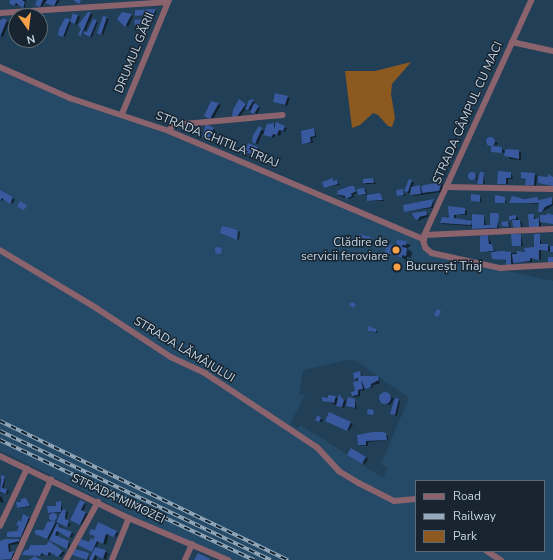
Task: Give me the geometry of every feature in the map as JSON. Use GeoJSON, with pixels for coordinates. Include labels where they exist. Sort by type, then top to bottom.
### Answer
{"type":"FeatureCollection","features":[{"type":"Feature","properties":{"kind":"street","name":"STRADA CÂMPUL CU MACI"},"geometry":{"type":"LineString","coordinates":[[424,237],[532,0]]}},
{"type":"Feature","properties":{"kind":"street"},"geometry":{"type":"LineString","coordinates":[[0,13],[168,1]]}},
{"type":"Feature","properties":{"kind":"street","name":"DRUMUL GĂRII"},"geometry":{"type":"LineString","coordinates":[[122,114],[168,1]]}},
{"type":"Feature","properties":{"kind":"street"},"geometry":{"type":"LineString","coordinates":[[512,42],[553,51]]}},
{"type":"Feature","properties":{"kind":"street","name":"STRADA CHITILA TRIAJ"},"geometry":{"type":"LineString","coordinates":[[0,67],[70,98],[122,114],[169,131],[424,237]]}},
{"type":"Feature","properties":{"kind":"street"},"geometry":{"type":"LineString","coordinates":[[169,131],[173,125],[284,115]]}},
{"type":"Feature","properties":{"kind":"street"},"geometry":{"type":"LineString","coordinates":[[446,187],[553,189]]}},
{"type":"Feature","properties":{"kind":"street"},"geometry":{"type":"LineString","coordinates":[[553,229],[424,237],[426,248],[432,253],[500,268],[553,266]]}},
{"type":"Feature","properties":{"kind":"street","name":"STRADA LĂMÂIULUI"},"geometry":{"type":"LineString","coordinates":[[0,250],[98,309],[171,357],[205,373],[317,447],[339,470],[359,483],[394,501],[415,499]]}},
{"type":"Feature","properties":{"kind":"street","name":"STRADA MIMOZEI"},"geometry":{"type":"LineString","coordinates":[[0,456],[129,518],[228,560]]}},
{"type":"Feature","properties":{"kind":"street"},"geometry":{"type":"LineString","coordinates":[[0,526],[27,469]]}},
{"type":"Feature","properties":{"kind":"street"},"geometry":{"type":"LineString","coordinates":[[15,560],[51,480]]}},
{"type":"Feature","properties":{"kind":"street"},"geometry":{"type":"LineString","coordinates":[[66,560],[98,502]]}},
{"type":"Feature","properties":{"kind":"street"},"geometry":{"type":"LineString","coordinates":[[112,560],[129,518]]}},
{"type":"Feature","properties":{"kind":"street"},"geometry":{"type":"LineString","coordinates":[[185,560],[192,544]]}},
{"type":"Feature","properties":{"kind":"street"},"geometry":{"type":"LineString","coordinates":[[489,552],[501,560]]}},
{"type":"Feature","properties":{"kind":"shaded area"},"geometry":{"type":"Polygon","coordinates":[[[0,70],[64,98],[170,135],[406,234],[418,240],[424,251],[429,254],[553,281],[553,560],[222,560],[0,450],[0,70]],[[353,359],[303,370],[299,394],[305,395],[290,424],[297,428],[301,425],[383,478],[387,468],[381,464],[409,398],[353,359]]]}},
{"type":"Feature","properties":{"kind":"green space"},"geometry":{"type":"Polygon","coordinates":[[[411,62],[392,84],[391,94],[395,118],[392,127],[388,126],[378,115],[373,113],[360,125],[352,128],[345,71],[375,71],[411,62]]]}},
{"type":"Feature","properties":{"kind":"building"},"geometry":{"type":"Polygon","coordinates":[[[10,0],[22,0],[25,2],[23,8],[16,3],[14,6],[9,3],[10,0]]]}},
{"type":"Feature","properties":{"kind":"building"},"geometry":{"type":"Polygon","coordinates":[[[37,0],[43,0],[40,7],[35,5],[37,0]]]}},
{"type":"Feature","properties":{"kind":"building"},"geometry":{"type":"Polygon","coordinates":[[[47,0],[57,0],[54,6],[45,3],[47,0]]]}},
{"type":"Feature","properties":{"kind":"building"},"geometry":{"type":"Polygon","coordinates":[[[73,0],[81,0],[79,4],[73,0]]]}},
{"type":"Feature","properties":{"kind":"building"},"geometry":{"type":"Polygon","coordinates":[[[156,9],[154,14],[135,16],[135,10],[156,9]]]}},
{"type":"Feature","properties":{"kind":"building"},"geometry":{"type":"Polygon","coordinates":[[[88,12],[91,12],[81,36],[78,35],[81,29],[78,25],[88,12]]]}},
{"type":"Feature","properties":{"kind":"building"},"geometry":{"type":"Polygon","coordinates":[[[122,12],[132,14],[125,27],[117,19],[122,12]]]}},
{"type":"Feature","properties":{"kind":"building"},"geometry":{"type":"Polygon","coordinates":[[[73,13],[78,15],[75,24],[70,22],[73,13]]]}},
{"type":"Feature","properties":{"kind":"building"},"geometry":{"type":"Polygon","coordinates":[[[103,16],[107,17],[101,35],[97,33],[103,16]]]}},
{"type":"Feature","properties":{"kind":"building"},"geometry":{"type":"Polygon","coordinates":[[[3,18],[7,20],[0,37],[0,21],[3,18]]]}},
{"type":"Feature","properties":{"kind":"building"},"geometry":{"type":"Polygon","coordinates":[[[65,18],[70,19],[63,37],[58,35],[59,29],[65,18]]]}},
{"type":"Feature","properties":{"kind":"building"},"geometry":{"type":"Polygon","coordinates":[[[93,19],[97,20],[90,37],[83,34],[84,31],[87,32],[93,19]]]}},
{"type":"Feature","properties":{"kind":"building"},"geometry":{"type":"Polygon","coordinates":[[[145,19],[146,24],[135,25],[134,20],[145,19]]]}},
{"type":"Feature","properties":{"kind":"building"},"geometry":{"type":"Polygon","coordinates":[[[275,93],[288,96],[285,105],[273,102],[275,93]]]}},
{"type":"Feature","properties":{"kind":"building"},"geometry":{"type":"Polygon","coordinates":[[[239,99],[246,104],[236,118],[232,116],[233,110],[239,99]]]}},
{"type":"Feature","properties":{"kind":"building"},"geometry":{"type":"Polygon","coordinates":[[[254,99],[248,110],[245,109],[249,100],[254,99]]]}},
{"type":"Feature","properties":{"kind":"building"},"geometry":{"type":"Polygon","coordinates":[[[211,101],[219,103],[210,119],[204,116],[211,101]]]}},
{"type":"Feature","properties":{"kind":"building"},"geometry":{"type":"Polygon","coordinates":[[[254,103],[259,106],[254,114],[250,112],[254,103]]]}},
{"type":"Feature","properties":{"kind":"building"},"geometry":{"type":"Polygon","coordinates":[[[276,122],[285,126],[283,131],[279,130],[277,135],[273,134],[272,137],[263,135],[267,124],[274,123],[274,129],[276,122]]]}},
{"type":"Feature","properties":{"kind":"building"},"geometry":{"type":"Polygon","coordinates":[[[206,124],[214,128],[209,139],[202,137],[206,124]]]}},
{"type":"Feature","properties":{"kind":"building"},"geometry":{"type":"Polygon","coordinates":[[[259,126],[262,128],[255,144],[252,142],[253,135],[259,126]]]}},
{"type":"Feature","properties":{"kind":"building"},"geometry":{"type":"Polygon","coordinates":[[[314,128],[315,136],[310,137],[311,142],[302,144],[301,131],[314,128]]]}},
{"type":"Feature","properties":{"kind":"building"},"geometry":{"type":"Polygon","coordinates":[[[490,136],[495,141],[490,146],[485,141],[490,136]]]}},
{"type":"Feature","properties":{"kind":"building"},"geometry":{"type":"Polygon","coordinates":[[[248,143],[258,147],[256,152],[253,151],[251,154],[245,152],[248,143]]]}},
{"type":"Feature","properties":{"kind":"building"},"geometry":{"type":"Polygon","coordinates":[[[491,146],[502,147],[502,153],[491,152],[491,146]]]}},
{"type":"Feature","properties":{"kind":"building"},"geometry":{"type":"Polygon","coordinates":[[[505,150],[519,150],[519,159],[504,156],[505,150]]]}},
{"type":"Feature","properties":{"kind":"building"},"geometry":{"type":"Polygon","coordinates":[[[498,171],[511,172],[511,178],[506,178],[506,184],[497,184],[498,171]]]}},
{"type":"Feature","properties":{"kind":"building"},"geometry":{"type":"Polygon","coordinates":[[[472,172],[475,173],[475,179],[472,180],[469,179],[468,176],[469,173],[472,172]]]}},
{"type":"Feature","properties":{"kind":"building"},"geometry":{"type":"Polygon","coordinates":[[[480,172],[484,172],[483,184],[477,184],[480,172]]]}},
{"type":"Feature","properties":{"kind":"building"},"geometry":{"type":"Polygon","coordinates":[[[521,172],[535,173],[534,185],[525,185],[526,179],[521,178],[521,172]]]}},
{"type":"Feature","properties":{"kind":"building"},"geometry":{"type":"Polygon","coordinates":[[[548,174],[553,177],[553,186],[538,183],[538,176],[548,177],[548,174]]]}},
{"type":"Feature","properties":{"kind":"building"},"geometry":{"type":"Polygon","coordinates":[[[333,178],[333,181],[337,180],[338,184],[324,188],[322,182],[333,178]]]}},
{"type":"Feature","properties":{"kind":"building"},"geometry":{"type":"Polygon","coordinates":[[[373,178],[374,183],[363,183],[363,179],[373,178]]]}},
{"type":"Feature","properties":{"kind":"building"},"geometry":{"type":"Polygon","coordinates":[[[409,179],[412,180],[408,192],[404,191],[409,179]]]}},
{"type":"Feature","properties":{"kind":"building"},"geometry":{"type":"Polygon","coordinates":[[[442,182],[439,191],[422,193],[421,187],[424,185],[442,182]]]}},
{"type":"Feature","properties":{"kind":"building"},"geometry":{"type":"Polygon","coordinates":[[[420,185],[421,194],[410,195],[411,187],[420,185]]]}},
{"type":"Feature","properties":{"kind":"building"},"geometry":{"type":"Polygon","coordinates":[[[354,186],[356,191],[351,194],[352,196],[346,199],[345,196],[335,194],[338,193],[337,191],[354,186]]]}},
{"type":"Feature","properties":{"kind":"building"},"geometry":{"type":"Polygon","coordinates":[[[364,188],[366,194],[358,195],[357,189],[364,188]]]}},
{"type":"Feature","properties":{"kind":"building"},"geometry":{"type":"Polygon","coordinates":[[[403,189],[404,195],[397,196],[396,190],[403,189]]]}},
{"type":"Feature","properties":{"kind":"building"},"geometry":{"type":"Polygon","coordinates":[[[0,190],[13,197],[10,204],[2,198],[0,201],[0,190]]]}},
{"type":"Feature","properties":{"kind":"building"},"geometry":{"type":"Polygon","coordinates":[[[380,193],[383,200],[367,201],[367,195],[380,193]]]}},
{"type":"Feature","properties":{"kind":"building"},"geometry":{"type":"Polygon","coordinates":[[[471,194],[480,195],[480,202],[471,201],[471,194]]]}},
{"type":"Feature","properties":{"kind":"building"},"geometry":{"type":"Polygon","coordinates":[[[495,195],[505,197],[505,203],[495,203],[495,195]]]}},
{"type":"Feature","properties":{"kind":"building"},"geometry":{"type":"Polygon","coordinates":[[[512,196],[524,199],[537,197],[539,200],[552,197],[552,204],[545,207],[542,212],[538,212],[539,203],[509,203],[512,196]]]}},
{"type":"Feature","properties":{"kind":"building"},"geometry":{"type":"Polygon","coordinates":[[[434,199],[431,207],[404,212],[403,205],[434,199]]]}},
{"type":"Feature","properties":{"kind":"building"},"geometry":{"type":"Polygon","coordinates":[[[20,201],[27,205],[24,210],[17,207],[20,201]]]}},
{"type":"Feature","properties":{"kind":"building"},"geometry":{"type":"Polygon","coordinates":[[[448,206],[465,208],[465,214],[454,215],[454,218],[472,221],[471,225],[440,223],[442,217],[449,218],[448,206]]]}},
{"type":"Feature","properties":{"kind":"building"},"geometry":{"type":"Polygon","coordinates":[[[426,211],[427,215],[419,217],[419,219],[416,220],[412,213],[426,211]]]}},
{"type":"Feature","properties":{"kind":"building"},"geometry":{"type":"Polygon","coordinates":[[[490,213],[498,213],[497,228],[472,229],[472,214],[484,215],[484,225],[490,225],[490,213]]]}},
{"type":"Feature","properties":{"kind":"building"},"geometry":{"type":"Polygon","coordinates":[[[547,213],[553,215],[553,224],[540,222],[540,215],[547,215],[547,213]]]}},
{"type":"Feature","properties":{"kind":"building"},"geometry":{"type":"Polygon","coordinates":[[[528,214],[534,214],[534,219],[539,218],[539,227],[529,228],[528,214]]]}},
{"type":"Feature","properties":{"kind":"building"},"geometry":{"type":"Polygon","coordinates":[[[516,215],[516,219],[509,220],[509,216],[516,215]]]}},
{"type":"Feature","properties":{"kind":"building"},"geometry":{"type":"Polygon","coordinates":[[[512,220],[520,220],[521,228],[513,227],[512,220]]]}},
{"type":"Feature","properties":{"kind":"building"},"geometry":{"type":"Polygon","coordinates":[[[508,221],[509,227],[502,226],[501,222],[508,221]]]}},
{"type":"Feature","properties":{"kind":"building"},"geometry":{"type":"Polygon","coordinates":[[[222,226],[238,230],[237,240],[220,233],[222,226]]]}},
{"type":"Feature","properties":{"kind":"building"},"geometry":{"type":"Polygon","coordinates":[[[359,234],[371,237],[369,245],[357,243],[359,234]]]}},
{"type":"Feature","properties":{"kind":"building"},"geometry":{"type":"Polygon","coordinates":[[[511,234],[521,234],[521,246],[512,246],[511,234]]]}},
{"type":"Feature","properties":{"kind":"building"},"geometry":{"type":"Polygon","coordinates":[[[534,234],[540,234],[540,244],[548,244],[548,251],[539,250],[539,260],[530,258],[530,261],[513,263],[512,254],[517,254],[517,251],[525,252],[524,248],[534,247],[534,234]]]}},
{"type":"Feature","properties":{"kind":"building"},"geometry":{"type":"Polygon","coordinates":[[[488,235],[489,244],[492,244],[494,251],[480,252],[480,236],[488,235]]]}},
{"type":"Feature","properties":{"kind":"building","name":"Clădire de servicii feroviare"},"geometry":{"type":"Polygon","coordinates":[[[396,240],[407,241],[406,245],[402,245],[402,247],[407,248],[406,256],[402,255],[402,258],[385,252],[387,244],[398,246],[396,240]]]}},
{"type":"Feature","properties":{"kind":"building"},"geometry":{"type":"Polygon","coordinates":[[[550,246],[553,246],[553,252],[550,252],[550,246]]]}},
{"type":"Feature","properties":{"kind":"building"},"geometry":{"type":"Polygon","coordinates":[[[218,247],[221,250],[218,253],[215,250],[218,247]]]}},
{"type":"Feature","properties":{"kind":"building"},"geometry":{"type":"Polygon","coordinates":[[[491,252],[511,252],[511,265],[506,265],[506,260],[492,259],[491,252]]]}},
{"type":"Feature","properties":{"kind":"building"},"geometry":{"type":"Polygon","coordinates":[[[548,257],[553,257],[553,263],[548,263],[548,257]]]}},
{"type":"Feature","properties":{"kind":"building"},"geometry":{"type":"Polygon","coordinates":[[[353,302],[356,305],[353,308],[349,304],[353,302]]]}},
{"type":"Feature","properties":{"kind":"building"},"geometry":{"type":"Polygon","coordinates":[[[437,309],[441,311],[438,317],[434,315],[437,309]]]}},
{"type":"Feature","properties":{"kind":"building"},"geometry":{"type":"Polygon","coordinates":[[[368,326],[376,329],[376,332],[368,331],[368,326]]]}},
{"type":"Feature","properties":{"kind":"building"},"geometry":{"type":"Polygon","coordinates":[[[360,371],[361,376],[378,376],[379,380],[371,384],[371,387],[365,389],[361,380],[363,389],[358,390],[358,395],[352,396],[351,392],[355,391],[353,382],[358,381],[358,378],[354,379],[353,373],[360,371]]]}},
{"type":"Feature","properties":{"kind":"building"},"geometry":{"type":"Polygon","coordinates":[[[383,392],[387,392],[391,398],[387,404],[383,404],[379,400],[379,396],[383,392]]]}},
{"type":"Feature","properties":{"kind":"building"},"geometry":{"type":"Polygon","coordinates":[[[339,394],[344,400],[342,407],[336,406],[339,394]]]}},
{"type":"Feature","properties":{"kind":"building"},"geometry":{"type":"Polygon","coordinates":[[[328,395],[336,396],[334,403],[322,401],[322,397],[328,398],[328,395]]]}},
{"type":"Feature","properties":{"kind":"building"},"geometry":{"type":"Polygon","coordinates":[[[348,397],[355,399],[355,408],[346,406],[348,397]]]}},
{"type":"Feature","properties":{"kind":"building"},"geometry":{"type":"Polygon","coordinates":[[[395,398],[399,399],[395,415],[390,414],[395,398]]]}},
{"type":"Feature","properties":{"kind":"building"},"geometry":{"type":"Polygon","coordinates":[[[368,409],[374,410],[373,415],[367,414],[368,409]]]}},
{"type":"Feature","properties":{"kind":"building"},"geometry":{"type":"Polygon","coordinates":[[[329,412],[351,422],[347,431],[325,421],[329,412]]]}},
{"type":"Feature","properties":{"kind":"building"},"geometry":{"type":"Polygon","coordinates":[[[318,415],[321,418],[319,422],[315,420],[318,415]]]}},
{"type":"Feature","properties":{"kind":"building"},"geometry":{"type":"Polygon","coordinates":[[[373,432],[386,433],[387,440],[366,441],[366,445],[358,445],[357,435],[373,432]]]}},
{"type":"Feature","properties":{"kind":"building"},"geometry":{"type":"Polygon","coordinates":[[[351,448],[366,457],[362,464],[347,455],[351,448]]]}},
{"type":"Feature","properties":{"kind":"building"},"geometry":{"type":"Polygon","coordinates":[[[1,475],[5,476],[2,488],[7,489],[6,494],[0,492],[1,475]]]}},
{"type":"Feature","properties":{"kind":"building"},"geometry":{"type":"Polygon","coordinates":[[[26,498],[30,506],[17,508],[16,502],[21,502],[21,499],[26,498]]]}},
{"type":"Feature","properties":{"kind":"building"},"geometry":{"type":"Polygon","coordinates":[[[80,500],[85,502],[81,510],[86,512],[80,525],[70,520],[80,500]]]}},
{"type":"Feature","properties":{"kind":"building"},"geometry":{"type":"Polygon","coordinates":[[[61,501],[61,512],[48,513],[47,506],[56,506],[56,502],[61,501]]]}},
{"type":"Feature","properties":{"kind":"building"},"geometry":{"type":"Polygon","coordinates":[[[63,509],[66,510],[65,519],[69,521],[67,527],[56,522],[63,509]]]}},
{"type":"Feature","properties":{"kind":"building"},"geometry":{"type":"Polygon","coordinates":[[[53,513],[56,514],[56,520],[53,521],[50,520],[49,517],[50,514],[53,513]]]}},
{"type":"Feature","properties":{"kind":"building"},"geometry":{"type":"Polygon","coordinates":[[[23,514],[29,517],[21,537],[7,537],[7,532],[17,531],[19,526],[16,525],[19,520],[21,522],[23,514]]]}},
{"type":"Feature","properties":{"kind":"building"},"geometry":{"type":"Polygon","coordinates":[[[56,521],[47,539],[35,534],[35,530],[44,530],[47,522],[56,521]]]}},
{"type":"Feature","properties":{"kind":"building"},"geometry":{"type":"Polygon","coordinates":[[[98,522],[117,531],[114,537],[106,534],[103,544],[97,541],[92,552],[78,545],[81,539],[89,542],[91,538],[93,540],[95,536],[89,534],[91,529],[95,530],[98,522]]]}},
{"type":"Feature","properties":{"kind":"building"},"geometry":{"type":"Polygon","coordinates":[[[57,523],[59,527],[72,532],[69,538],[57,531],[55,535],[69,541],[67,549],[49,540],[57,523]]]}},
{"type":"Feature","properties":{"kind":"building"},"geometry":{"type":"Polygon","coordinates":[[[5,539],[19,539],[19,541],[8,544],[9,552],[14,551],[11,559],[0,560],[0,541],[5,539]]]}},
{"type":"Feature","properties":{"kind":"building"},"geometry":{"type":"Polygon","coordinates":[[[49,541],[63,551],[58,557],[49,552],[47,556],[42,553],[40,556],[22,555],[24,551],[29,549],[30,545],[46,545],[49,541]]]}},
{"type":"Feature","properties":{"kind":"building"},"geometry":{"type":"Polygon","coordinates":[[[95,547],[106,550],[103,559],[95,555],[93,560],[89,560],[95,547]]]}},
{"type":"Feature","properties":{"kind":"building"},"geometry":{"type":"Polygon","coordinates":[[[75,549],[89,553],[87,560],[72,555],[75,549]]]}},
{"type":"Feature","properties":{"kind":"building"},"geometry":{"type":"Polygon","coordinates":[[[198,553],[210,559],[194,560],[198,553]]]}},
{"type":"Feature","properties":{"kind":"building"},"geometry":{"type":"Polygon","coordinates":[[[35,556],[39,559],[43,560],[29,560],[35,556]]]}},
{"type":"Feature","properties":{"kind":"railway"},"geometry":{"type":"LineString","coordinates":[[0,421],[288,560]]}},
{"type":"Feature","properties":{"kind":"railway"},"geometry":{"type":"LineString","coordinates":[[0,431],[271,560]]}},
{"type":"Feature","properties":{"kind":"railway"},"geometry":{"type":"LineString","coordinates":[[0,440],[254,560]]}},
{"type":"Feature","properties":{"kind":"place","name":"Clădire de servicii feroviare"},"geometry":{"type":"Point","coordinates":[396,250]}},
{"type":"Feature","properties":{"kind":"place","name":"București Triaj"},"geometry":{"type":"Point","coordinates":[397,267]}}]}
